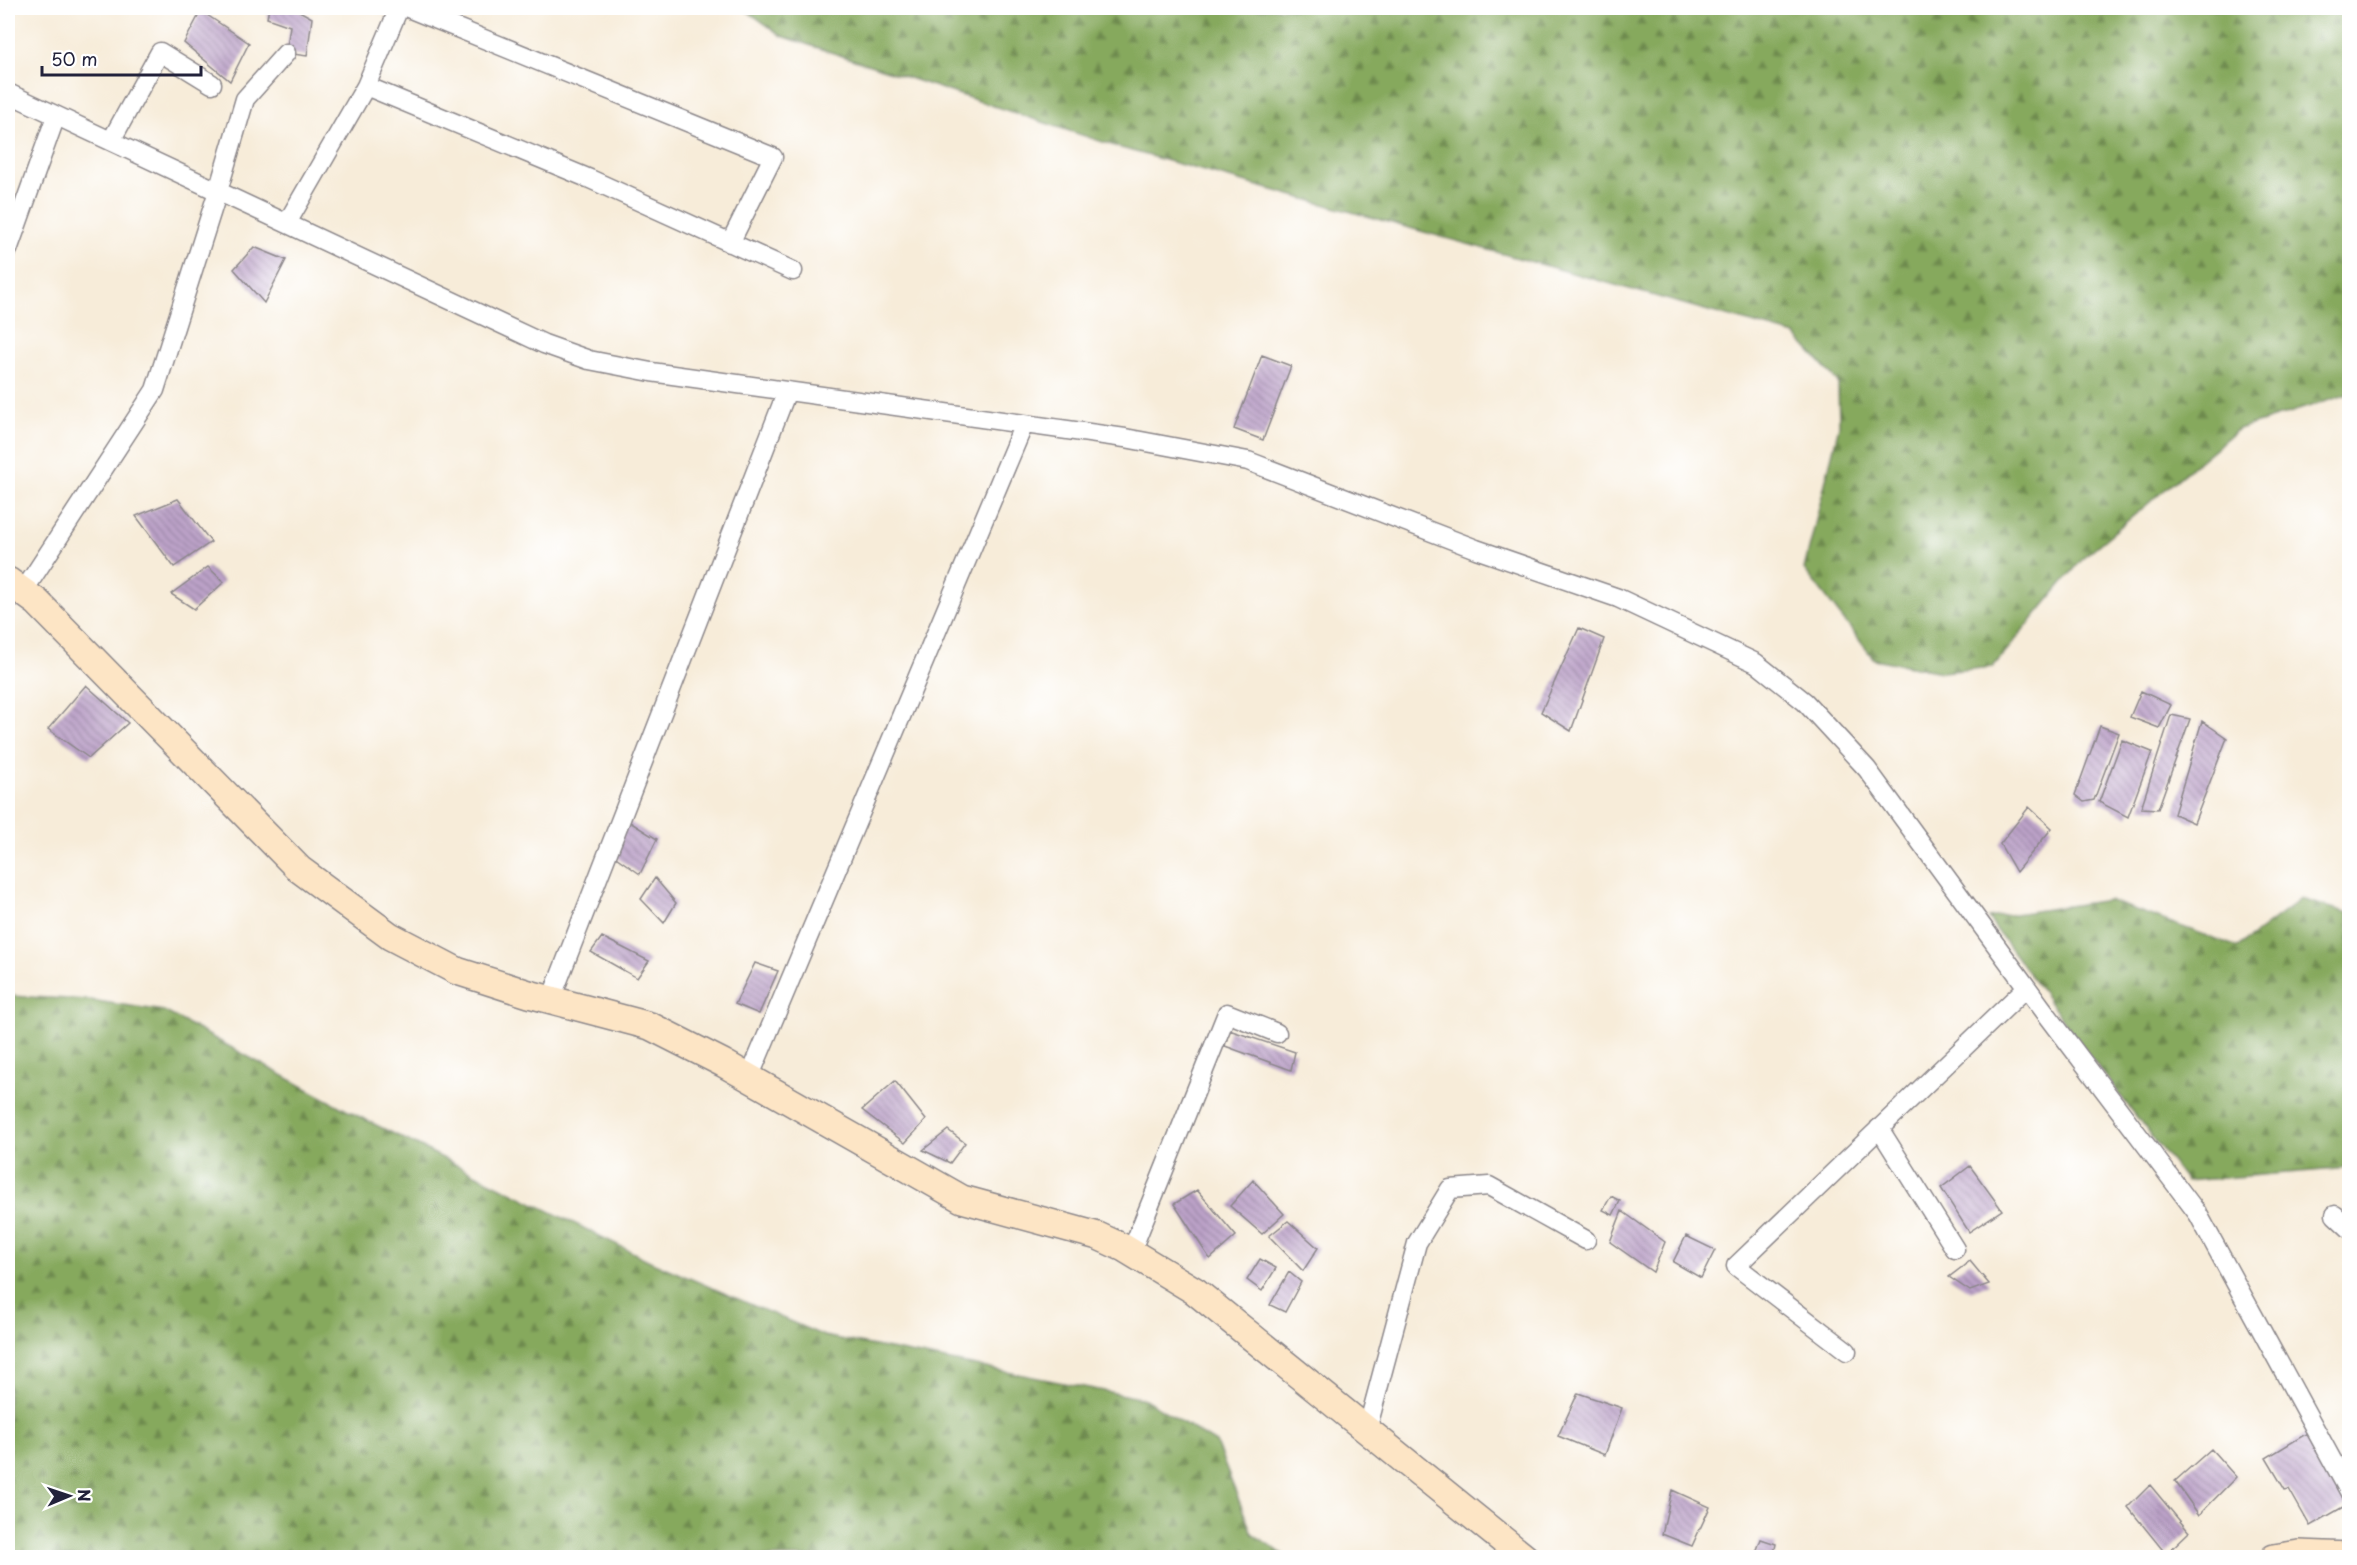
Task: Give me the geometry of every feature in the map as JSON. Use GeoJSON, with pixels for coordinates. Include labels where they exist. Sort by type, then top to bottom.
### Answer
{"type":"FeatureCollection","features":[{"type":"Feature","properties":{"kind":"street"},"geometry":{"type":"LineString","coordinates":[[287,223],[366,87],[399,8]]}},
{"type":"Feature","properties":{"kind":"street"},"geometry":{"type":"LineString","coordinates":[[408,8],[773,157],[730,243]]}},
{"type":"Feature","properties":{"kind":"street"},"geometry":{"type":"LineString","coordinates":[[111,141],[160,52],[212,84]]}},
{"type":"Feature","properties":{"kind":"street"},"geometry":{"type":"LineString","coordinates":[[286,53],[245,99],[155,390],[15,586],[37,602],[62,626],[299,869],[390,936],[457,971],[650,1026],[749,1078],[962,1199],[1098,1236],[1131,1252],[1195,1291],[1525,1557]]}},
{"type":"Feature","properties":{"kind":"street"},"geometry":{"type":"LineString","coordinates":[[366,87],[590,179],[793,271]]}},
{"type":"Feature","properties":{"kind":"street"},"geometry":{"type":"LineString","coordinates":[[8,93],[544,344],[589,360],[651,372],[1125,438],[1248,461],[1476,549],[1618,598],[1756,663],[1805,702],[1867,769],[2026,988],[2199,1214],[2349,1493]]}},
{"type":"Feature","properties":{"kind":"street"},"geometry":{"type":"LineString","coordinates":[[8,250],[56,116]]}},
{"type":"Feature","properties":{"kind":"street"},"geometry":{"type":"LineString","coordinates":[[551,999],[787,391]]}},
{"type":"Feature","properties":{"kind":"street"},"geometry":{"type":"LineString","coordinates":[[749,1078],[1024,424]]}},
{"type":"Feature","properties":{"kind":"street"},"geometry":{"type":"LineString","coordinates":[[1846,1351],[1736,1266],[2026,988]]}},
{"type":"Feature","properties":{"kind":"street"},"geometry":{"type":"LineString","coordinates":[[1131,1252],[1227,1013],[1277,1033]]}},
{"type":"Feature","properties":{"kind":"street"},"geometry":{"type":"LineString","coordinates":[[1879,1128],[1955,1249]]}},
{"type":"Feature","properties":{"kind":"street"},"geometry":{"type":"LineString","coordinates":[[1367,1430],[1417,1243],[1450,1189],[1489,1186],[1586,1240]]}},
{"type":"Feature","properties":{"kind":"street"},"geometry":{"type":"LineString","coordinates":[[2335,1215],[2349,1229]]}},
{"type":"Feature","properties":{"kind":"street"},"geometry":{"type":"LineString","coordinates":[[2274,1557],[2299,1554],[2349,1556]]}},
{"type":"Feature","properties":{"kind":"green space"},"geometry":{"type":"Polygon","coordinates":[[[743,8],[2349,8],[2349,394],[2238,429],[2085,556],[1993,667],[1942,672],[1874,659],[1804,569],[1839,426],[1838,382],[1795,335],[1121,148],[782,36],[743,8]]]}},
{"type":"Feature","properties":{"kind":"green space"},"geometry":{"type":"Polygon","coordinates":[[[2301,899],[2349,913],[2349,1168],[2186,1181],[2073,1034],[1988,918],[2108,900],[2238,947],[2301,899]]]}},
{"type":"Feature","properties":{"kind":"green space"},"geometry":{"type":"Polygon","coordinates":[[[9,996],[90,1000],[164,1011],[350,1112],[652,1262],[824,1336],[1145,1399],[1216,1443],[1252,1533],[1287,1557],[8,1557],[9,996]]]}},
{"type":"Feature","properties":{"kind":"building"},"geometry":{"type":"Polygon","coordinates":[[[269,8],[294,8],[312,18],[307,56],[286,53],[290,26],[267,18],[269,8]]]}},
{"type":"Feature","properties":{"kind":"building"},"geometry":{"type":"Polygon","coordinates":[[[201,11],[249,43],[230,81],[184,43],[201,11]]]}},
{"type":"Feature","properties":{"kind":"building"},"geometry":{"type":"Polygon","coordinates":[[[254,247],[286,260],[264,303],[234,269],[254,247]]]}},
{"type":"Feature","properties":{"kind":"building"},"geometry":{"type":"Polygon","coordinates":[[[1262,355],[1291,366],[1263,440],[1234,429],[1262,355]]]}},
{"type":"Feature","properties":{"kind":"building"},"geometry":{"type":"Polygon","coordinates":[[[178,499],[211,542],[174,567],[136,516],[178,499]]]}},
{"type":"Feature","properties":{"kind":"building"},"geometry":{"type":"Polygon","coordinates":[[[208,567],[224,582],[194,609],[171,594],[208,567]]]}},
{"type":"Feature","properties":{"kind":"building"},"geometry":{"type":"Polygon","coordinates":[[[1579,628],[1604,639],[1571,731],[1541,712],[1579,628]]]}},
{"type":"Feature","properties":{"kind":"building"},"geometry":{"type":"Polygon","coordinates":[[[86,685],[128,723],[89,758],[48,729],[86,685]]]}},
{"type":"Feature","properties":{"kind":"building"},"geometry":{"type":"Polygon","coordinates":[[[2141,691],[2171,705],[2159,728],[2130,717],[2141,691]]]}},
{"type":"Feature","properties":{"kind":"building"},"geometry":{"type":"Polygon","coordinates":[[[2171,715],[2190,719],[2158,809],[2141,808],[2171,715]]]}},
{"type":"Feature","properties":{"kind":"building"},"geometry":{"type":"Polygon","coordinates":[[[2202,721],[2227,738],[2194,823],[2174,814],[2202,721]]]}},
{"type":"Feature","properties":{"kind":"building"},"geometry":{"type":"Polygon","coordinates":[[[2100,726],[2119,733],[2094,800],[2084,802],[2075,795],[2100,726]]]}},
{"type":"Feature","properties":{"kind":"building"},"geometry":{"type":"Polygon","coordinates":[[[2122,740],[2152,752],[2128,817],[2099,802],[2122,740]]]}},
{"type":"Feature","properties":{"kind":"building"},"geometry":{"type":"Polygon","coordinates":[[[2029,807],[2052,828],[2016,872],[2000,844],[2029,807]]]}},
{"type":"Feature","properties":{"kind":"building"},"geometry":{"type":"Polygon","coordinates":[[[625,819],[657,839],[640,874],[613,855],[625,819]]]}},
{"type":"Feature","properties":{"kind":"building"},"geometry":{"type":"Polygon","coordinates":[[[655,878],[676,903],[664,923],[641,899],[655,878]]]}},
{"type":"Feature","properties":{"kind":"building"},"geometry":{"type":"Polygon","coordinates":[[[602,937],[649,961],[637,978],[591,952],[602,937]]]}},
{"type":"Feature","properties":{"kind":"building"},"geometry":{"type":"Polygon","coordinates":[[[755,963],[778,971],[759,1014],[735,1004],[755,963]]]}},
{"type":"Feature","properties":{"kind":"building"},"geometry":{"type":"Polygon","coordinates":[[[1229,1030],[1295,1052],[1291,1070],[1225,1046],[1229,1030]]]}},
{"type":"Feature","properties":{"kind":"building"},"geometry":{"type":"Polygon","coordinates":[[[895,1081],[926,1120],[905,1143],[862,1110],[895,1081]]]}},
{"type":"Feature","properties":{"kind":"building"},"geometry":{"type":"Polygon","coordinates":[[[948,1130],[965,1143],[950,1163],[923,1150],[948,1130]]]}},
{"type":"Feature","properties":{"kind":"building"},"geometry":{"type":"Polygon","coordinates":[[[1970,1166],[2002,1210],[1969,1232],[1941,1188],[1970,1166]]]}},
{"type":"Feature","properties":{"kind":"building"},"geometry":{"type":"Polygon","coordinates":[[[1253,1180],[1284,1214],[1262,1234],[1230,1206],[1253,1180]]]}},
{"type":"Feature","properties":{"kind":"building"},"geometry":{"type":"Polygon","coordinates":[[[1197,1190],[1236,1236],[1210,1259],[1174,1204],[1197,1190]]]}},
{"type":"Feature","properties":{"kind":"building"},"geometry":{"type":"Polygon","coordinates":[[[1611,1196],[1620,1201],[1613,1215],[1603,1210],[1611,1196]]]}},
{"type":"Feature","properties":{"kind":"building"},"geometry":{"type":"Polygon","coordinates":[[[2350,1203],[2350,1215],[2344,1209],[2350,1203]]]}},
{"type":"Feature","properties":{"kind":"building"},"geometry":{"type":"Polygon","coordinates":[[[1622,1211],[1665,1242],[1653,1272],[1610,1242],[1622,1211]]]}},
{"type":"Feature","properties":{"kind":"building"},"geometry":{"type":"Polygon","coordinates":[[[1288,1221],[1318,1248],[1303,1271],[1269,1236],[1288,1221]]]}},
{"type":"Feature","properties":{"kind":"building"},"geometry":{"type":"Polygon","coordinates":[[[1686,1236],[1715,1250],[1701,1278],[1673,1262],[1686,1236]]]}},
{"type":"Feature","properties":{"kind":"building"},"geometry":{"type":"Polygon","coordinates":[[[1260,1259],[1276,1268],[1262,1291],[1247,1280],[1260,1259]]]}},
{"type":"Feature","properties":{"kind":"building"},"geometry":{"type":"Polygon","coordinates":[[[1970,1261],[1989,1284],[1970,1291],[1949,1277],[1970,1261]]]}},
{"type":"Feature","properties":{"kind":"building"},"geometry":{"type":"Polygon","coordinates":[[[1289,1272],[1301,1282],[1285,1312],[1270,1305],[1289,1272]]]}},
{"type":"Feature","properties":{"kind":"building"},"geometry":{"type":"Polygon","coordinates":[[[1578,1393],[1622,1408],[1605,1455],[1558,1436],[1578,1393]]]}},
{"type":"Feature","properties":{"kind":"building"},"geometry":{"type":"Polygon","coordinates":[[[2309,1432],[2350,1501],[2310,1526],[2289,1489],[2285,1490],[2266,1458],[2309,1432]]]}},
{"type":"Feature","properties":{"kind":"building"},"geometry":{"type":"Polygon","coordinates":[[[2211,1449],[2236,1477],[2199,1515],[2175,1481],[2211,1449]]]}},
{"type":"Feature","properties":{"kind":"building"},"geometry":{"type":"Polygon","coordinates":[[[2150,1485],[2189,1532],[2166,1554],[2128,1507],[2150,1485]]]}},
{"type":"Feature","properties":{"kind":"building"},"geometry":{"type":"Polygon","coordinates":[[[1672,1490],[1710,1507],[1692,1546],[1662,1534],[1672,1490]]]}},
{"type":"Feature","properties":{"kind":"building"},"geometry":{"type":"Polygon","coordinates":[[[1761,1539],[1776,1544],[1773,1558],[1736,1558],[1736,1555],[1755,1555],[1761,1539]]]}}]}
